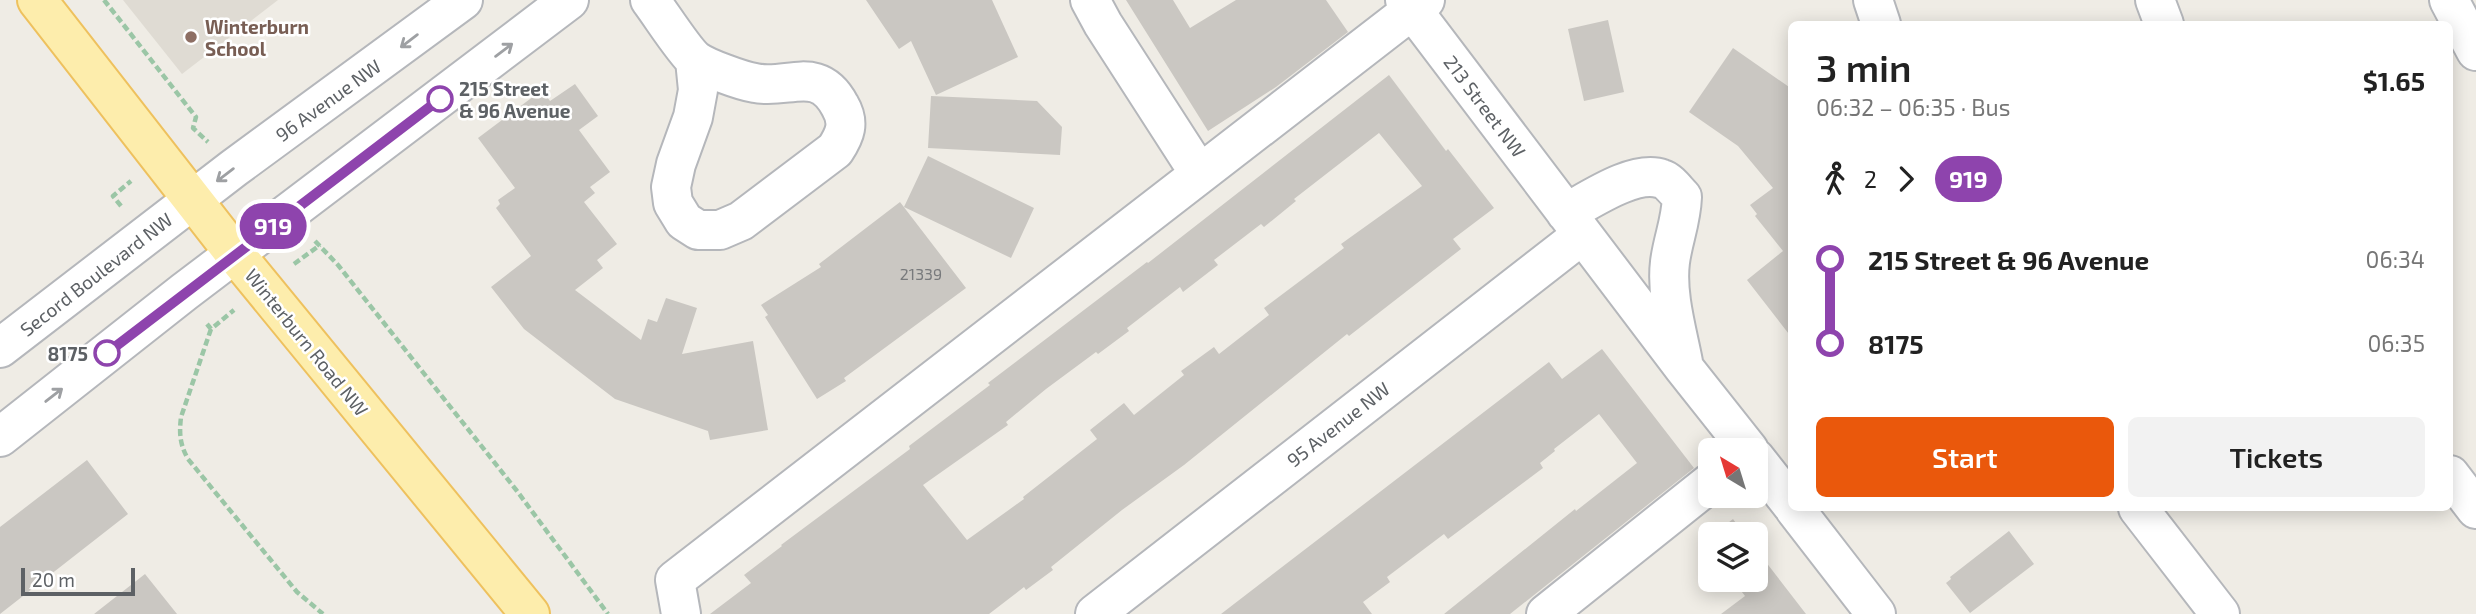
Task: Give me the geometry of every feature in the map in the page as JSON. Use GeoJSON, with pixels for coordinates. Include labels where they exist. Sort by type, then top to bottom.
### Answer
{"type":"FeatureCollection","features":[{"type":"Feature","properties":{"kind":"main road","name":"Winterburn Road NW"},"geometry":{"type":"LineString","coordinates":[[37,0],[235,254],[530,614]]}},
{"type":"Feature","properties":{"kind":"street","name":"96 Avenue NW"},"geometry":{"type":"LineString","coordinates":[[192,200],[463,0]]}},
{"type":"Feature","properties":{"kind":"street"},"geometry":{"type":"LineString","coordinates":[[0,437],[569,0]]}},
{"type":"Feature","properties":{"kind":"street"},"geometry":{"type":"LineString","coordinates":[[650,0],[695,60],[758,84],[813,81],[833,93],[845,114],[846,134],[835,150],[741,221],[720,230],[698,230],[684,221],[673,203],[671,187],[676,164],[694,117],[698,90],[695,60]]}},
{"type":"Feature","properties":{"kind":"street"},"geometry":{"type":"LineString","coordinates":[[1090,0],[1199,173]]}},
{"type":"Feature","properties":{"kind":"street"},"geometry":{"type":"LineString","coordinates":[[1873,0],[1880,21]]}},
{"type":"Feature","properties":{"kind":"street"},"geometry":{"type":"LineString","coordinates":[[2155,0],[2163,21]]}},
{"type":"Feature","properties":{"kind":"street"},"geometry":{"type":"LineString","coordinates":[[2449,0],[2476,51]]}},
{"type":"Feature","properties":{"kind":"street"},"geometry":{"type":"LineString","coordinates":[[681,614],[675,580],[1414,3]]}},
{"type":"Feature","properties":{"kind":"street","name":"213 Street NW"},"geometry":{"type":"LineString","coordinates":[[1414,3],[1574,224],[1739,438]]}},
{"type":"Feature","properties":{"kind":"street","name":"213 Street NW"},"geometry":{"type":"LineString","coordinates":[[1574,224],[1622,183],[1648,177],[1663,179],[1682,197],[1681,218],[1670,263],[1671,288],[1684,368]]}},
{"type":"Feature","properties":{"kind":"street","name":"Secord Boulevard NW"},"geometry":{"type":"LineString","coordinates":[[0,348],[192,200]]}},
{"type":"Feature","properties":{"kind":"street","name":"95 Avenue NW"},"geometry":{"type":"LineString","coordinates":[[1095,614],[1574,224]]}},
{"type":"Feature","properties":{"kind":"street"},"geometry":{"type":"LineString","coordinates":[[1768,474],[1788,500]]}},
{"type":"Feature","properties":{"kind":"street"},"geometry":{"type":"LineString","coordinates":[[2453,479],[2476,509]]}},
{"type":"Feature","properties":{"kind":"street"},"geometry":{"type":"LineString","coordinates":[[1546,614],[1698,494]]}},
{"type":"Feature","properties":{"kind":"street"},"geometry":{"type":"LineString","coordinates":[[1797,511],[1876,614]]}},
{"type":"Feature","properties":{"kind":"street"},"geometry":{"type":"LineString","coordinates":[[2140,511],[2220,614]]}},
{"type":"Feature","properties":{"kind":"path"},"geometry":{"type":"LineString","coordinates":[[104,0],[196,117],[193,128],[234,168]]}},
{"type":"Feature","properties":{"kind":"path"},"geometry":{"type":"LineString","coordinates":[[286,216],[320,244],[338,265],[517,491],[608,614]]}},
{"type":"Feature","properties":{"kind":"path"},"geometry":{"type":"LineString","coordinates":[[211,329],[181,417],[181,447],[296,592],[323,614]]}},
{"type":"Feature","properties":{"kind":"shaded area","name":"Winterburn School"},"geometry":{"type":"Polygon","coordinates":[[[123,0],[278,0],[182,74],[123,0]]]}},
{"type":"Feature","properties":{"kind":"building"},"geometry":{"type":"Polygon","coordinates":[[[866,0],[992,0],[1018,57],[936,95],[911,41],[899,49],[866,0]]]}},
{"type":"Feature","properties":{"kind":"building"},"geometry":{"type":"Polygon","coordinates":[[[1126,0],[1173,0],[1190,28],[1236,0],[1326,0],[1348,32],[1276,87],[1208,131],[1126,0]]]}},
{"type":"Feature","properties":{"kind":"building"},"geometry":{"type":"Polygon","coordinates":[[[1608,20],[1624,92],[1584,101],[1568,29],[1608,20]]]}},
{"type":"Feature","properties":{"kind":"building"},"geometry":{"type":"Polygon","coordinates":[[[1733,48],[1788,86],[1788,333],[1747,280],[1783,251],[1755,216],[1757,214],[1750,205],[1773,188],[1738,146],[1689,112],[1733,48]]]}},
{"type":"Feature","properties":{"kind":"building"},"geometry":{"type":"Polygon","coordinates":[[[1389,75],[1446,151],[1448,149],[1494,208],[1453,239],[1461,249],[1349,336],[1347,334],[1184,465],[1122,510],[1051,567],[1053,570],[1026,590],[1024,587],[989,614],[710,614],[751,583],[744,575],[781,545],[910,449],[909,446],[990,385],[988,383],[1148,263],[1389,75]],[[1379,133],[1294,199],[1296,201],[1264,227],[1261,224],[1214,260],[1218,265],[1183,292],[1180,287],[1127,328],[1129,331],[1046,389],[1006,422],[1008,425],[923,485],[967,540],[1024,499],[1023,497],[1097,439],[1090,430],[1124,403],[1134,415],[1184,375],[1181,371],[1214,347],[1219,354],[1269,315],[1264,308],[1344,248],[1341,244],[1422,186],[1379,133]]]}},
{"type":"Feature","properties":{"kind":"building"},"geometry":{"type":"Polygon","coordinates":[[[575,84],[598,116],[579,130],[610,172],[590,187],[595,193],[584,202],[617,244],[597,260],[603,268],[575,290],[641,340],[648,319],[657,322],[666,298],[697,308],[682,354],[753,341],[768,430],[710,440],[708,431],[615,399],[524,329],[491,287],[531,256],[496,208],[500,204],[498,200],[515,188],[478,138],[542,90],[550,101],[575,84]]]}},
{"type":"Feature","properties":{"kind":"building"},"geometry":{"type":"Polygon","coordinates":[[[931,96],[1037,101],[1062,127],[1060,155],[928,148],[931,96]]]}},
{"type":"Feature","properties":{"kind":"building"},"geometry":{"type":"Polygon","coordinates":[[[928,156],[1034,208],[1011,258],[904,207],[928,156]]]}},
{"type":"Feature","properties":{"kind":"building"},"geometry":{"type":"Polygon","coordinates":[[[900,202],[966,288],[844,378],[846,381],[817,399],[765,317],[768,315],[761,305],[821,267],[819,264],[900,202]]]}},
{"type":"Feature","properties":{"kind":"building"},"geometry":{"type":"Polygon","coordinates":[[[1602,349],[1694,468],[1510,614],[1444,614],[1637,463],[1599,414],[1554,449],[1555,451],[1540,463],[1543,468],[1448,539],[1444,534],[1387,577],[1390,582],[1363,602],[1372,614],[1221,614],[1549,362],[1562,379],[1602,349]]]}},
{"type":"Feature","properties":{"kind":"building"},"geometry":{"type":"Polygon","coordinates":[[[87,460],[128,514],[0,614],[0,527],[87,460]]]}},
{"type":"Feature","properties":{"kind":"building"},"geometry":{"type":"Polygon","coordinates":[[[2009,531],[2034,564],[1970,613],[1946,583],[2009,531]]]}},
{"type":"Feature","properties":{"kind":"building"},"geometry":{"type":"Polygon","coordinates":[[[1768,565],[1806,614],[1721,614],[1745,596],[1742,592],[1768,592],[1768,565]]]}},
{"type":"Feature","properties":{"kind":"building"},"geometry":{"type":"Polygon","coordinates":[[[145,574],[177,614],[94,614],[145,574]]]}},
{"type":"Feature","properties":{"kind":"bus line","name":"919"},"geometry":{"type":"LineString","coordinates":[[107,353],[440,99]]}},
{"type":"Feature","properties":{"kind":"place","name":"Winterburn School"},"geometry":{"type":"Point","coordinates":[191,37]}},
{"type":"Feature","properties":{"kind":"place","name":"215 Street & 96 Avenue"},"geometry":{"type":"Point","coordinates":[440,99]}},
{"type":"Feature","properties":{"kind":"place","name":"8175"},"geometry":{"type":"Point","coordinates":[107,353]}}]}
